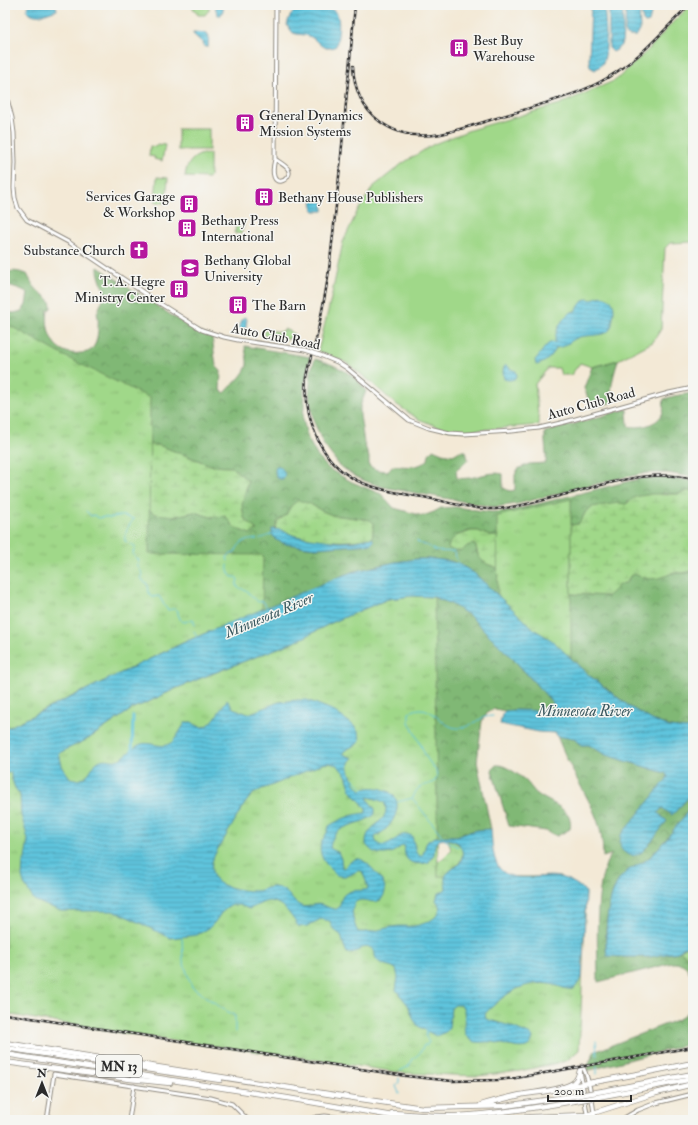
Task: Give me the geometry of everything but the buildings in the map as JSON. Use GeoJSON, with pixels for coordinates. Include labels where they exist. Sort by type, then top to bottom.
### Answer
{"type":"FeatureCollection","features":[{"type":"Feature","properties":{"kind":"highway"},"geometry":{"type":"LineString","coordinates":[[5,1043],[233,1079]]}},
{"type":"Feature","properties":{"kind":"highway","name":"MN 13"},"geometry":{"type":"LineString","coordinates":[[5,1048],[206,1079],[225,1081],[233,1079],[423,1108],[505,1106],[603,1094],[693,1080]]}},
{"type":"Feature","properties":{"kind":"highway"},"geometry":{"type":"LineString","coordinates":[[5,1054],[232,1090]]}},
{"type":"Feature","properties":{"kind":"highway","name":"MN 13"},"geometry":{"type":"LineString","coordinates":[[5,1062],[232,1090],[358,1109],[436,1116],[514,1111],[573,1098]]}},
{"type":"Feature","properties":{"kind":"highway"},"geometry":{"type":"LineString","coordinates":[[472,1107],[521,1094],[693,1063]]}},
{"type":"Feature","properties":{"kind":"highway"},"geometry":{"type":"LineString","coordinates":[[561,1088],[573,1083],[580,1070]]}},
{"type":"Feature","properties":{"kind":"highway","name":"MN 13"},"geometry":{"type":"LineString","coordinates":[[603,1094],[693,1074]]}},
{"type":"Feature","properties":{"kind":"highway"},"geometry":{"type":"LineString","coordinates":[[489,1120],[588,1117],[594,1113],[656,1093],[693,1084]]}},
{"type":"Feature","properties":{"kind":"highway"},"geometry":{"type":"LineString","coordinates":[[358,1109],[416,1120]]}},
{"type":"Feature","properties":{"kind":"street"},"geometry":{"type":"LineString","coordinates":[[275,159],[288,169],[290,174],[284,180],[278,181],[275,179],[272,169],[275,159],[276,5]]}},
{"type":"Feature","properties":{"kind":"street","name":"Auto Club Road"},"geometry":{"type":"LineString","coordinates":[[5,91],[14,133],[15,198],[18,208],[24,217],[31,223],[70,243],[202,330],[235,340],[305,350],[337,362],[348,369],[409,420],[450,434],[526,430],[559,424],[669,392],[693,388]]}},
{"type":"Feature","properties":{"kind":"street"},"geometry":{"type":"LineString","coordinates":[[588,1117],[580,1070],[582,1066],[588,1083],[595,1120]]}},
{"type":"Feature","properties":{"kind":"street"},"geometry":{"type":"LineString","coordinates":[[47,1120],[54,1074],[212,1098],[232,1104],[248,1120]]}},
{"type":"Feature","properties":{"kind":"street"},"geometry":{"type":"LineString","coordinates":[[128,1120],[134,1086]]}},
{"type":"Feature","properties":{"kind":"street"},"geometry":{"type":"LineString","coordinates":[[621,1120],[656,1102],[693,1094]]}},
{"type":"Feature","properties":{"kind":"street"},"geometry":{"type":"LineString","coordinates":[[306,1120],[325,1116],[360,1120]]}},
{"type":"Feature","properties":{"kind":"green space"},"geometry":{"type":"Polygon","coordinates":[[[192,5],[209,5],[209,10],[205,15],[198,15],[192,5]]]}},
{"type":"Feature","properties":{"kind":"green space"},"geometry":{"type":"Polygon","coordinates":[[[691,5],[693,5],[693,242],[670,243],[665,248],[661,329],[653,342],[618,360],[592,367],[580,363],[571,375],[561,375],[559,368],[548,368],[535,384],[539,425],[465,431],[442,428],[418,419],[393,402],[347,363],[318,351],[343,242],[357,212],[373,187],[403,163],[434,144],[470,130],[560,104],[616,80],[649,49],[672,23],[691,5]]]}},
{"type":"Feature","properties":{"kind":"green space"},"geometry":{"type":"Polygon","coordinates":[[[178,129],[209,129],[209,150],[178,150],[178,129]]]}},
{"type":"Feature","properties":{"kind":"green space"},"geometry":{"type":"Polygon","coordinates":[[[157,144],[165,145],[162,161],[154,159],[155,157],[149,156],[150,146],[156,147],[157,144]]]}},
{"type":"Feature","properties":{"kind":"green space"},"geometry":{"type":"Polygon","coordinates":[[[202,154],[210,154],[210,176],[208,178],[185,177],[190,162],[202,154]]]}},
{"type":"Feature","properties":{"kind":"green space"},"geometry":{"type":"Polygon","coordinates":[[[157,177],[168,178],[166,203],[155,202],[157,177]]]}},
{"type":"Feature","properties":{"kind":"green space"},"geometry":{"type":"Polygon","coordinates":[[[236,224],[244,225],[241,233],[235,234],[234,231],[236,231],[236,224]]]}},
{"type":"Feature","properties":{"kind":"green space"},"geometry":{"type":"Polygon","coordinates":[[[98,267],[192,329],[212,337],[216,366],[221,371],[220,390],[225,393],[240,378],[247,366],[245,346],[310,357],[304,389],[303,420],[308,439],[318,457],[329,469],[352,482],[381,494],[394,508],[423,516],[441,508],[455,507],[491,512],[509,511],[638,479],[666,478],[693,481],[693,491],[687,491],[679,494],[664,493],[628,501],[626,505],[618,503],[586,511],[578,524],[506,537],[490,536],[478,531],[469,531],[456,536],[467,546],[472,544],[476,546],[477,553],[487,564],[573,594],[608,596],[619,585],[627,582],[630,576],[635,574],[642,577],[661,577],[672,573],[688,573],[693,569],[693,728],[685,729],[670,727],[652,720],[630,707],[586,673],[567,655],[535,630],[474,573],[461,565],[450,561],[417,559],[395,562],[352,572],[187,641],[5,729],[95,495],[175,516],[194,512],[211,517],[225,516],[235,528],[250,534],[244,518],[242,505],[248,481],[232,467],[213,466],[158,445],[128,443],[5,376],[5,312],[14,313],[22,311],[26,305],[28,293],[5,284],[5,274],[13,271],[27,274],[36,289],[50,302],[51,308],[48,310],[47,319],[53,342],[64,351],[83,353],[92,349],[97,339],[97,313],[105,291],[102,286],[98,267]],[[310,504],[291,506],[286,515],[278,521],[275,530],[272,529],[299,546],[316,548],[371,544],[374,541],[372,538],[373,530],[370,520],[332,515],[310,504]]]}},
{"type":"Feature","properties":{"kind":"green space"},"geometry":{"type":"Polygon","coordinates":[[[5,323],[70,359],[150,398],[149,554],[263,555],[262,610],[187,641],[5,729],[5,323]]]}},
{"type":"Feature","properties":{"kind":"green space"},"geometry":{"type":"Polygon","coordinates":[[[284,329],[293,333],[294,335],[289,339],[282,339],[266,336],[263,333],[266,330],[282,332],[284,329]]]}},
{"type":"Feature","properties":{"kind":"green space"},"geometry":{"type":"Polygon","coordinates":[[[315,359],[344,370],[362,385],[366,391],[360,406],[360,415],[364,443],[369,457],[369,466],[377,470],[387,471],[394,466],[420,465],[428,460],[429,454],[433,449],[442,453],[453,455],[460,451],[466,451],[468,460],[456,471],[457,478],[463,479],[491,473],[503,474],[503,488],[510,491],[515,490],[515,475],[518,469],[529,464],[546,463],[545,432],[627,409],[628,426],[638,427],[648,425],[653,423],[661,416],[664,399],[693,393],[693,477],[667,473],[647,473],[616,479],[517,504],[494,507],[383,487],[353,475],[339,465],[324,445],[314,422],[309,394],[311,370],[315,359]]]}},
{"type":"Feature","properties":{"kind":"green space"},"geometry":{"type":"Polygon","coordinates":[[[618,360],[611,392],[613,402],[592,408],[584,388],[592,367],[618,360]]]}},
{"type":"Feature","properties":{"kind":"green space"},"geometry":{"type":"Polygon","coordinates":[[[5,376],[128,443],[158,445],[213,466],[232,467],[248,481],[242,505],[244,518],[257,530],[250,534],[235,528],[225,516],[211,517],[194,512],[175,516],[155,514],[134,499],[5,376]]]}},
{"type":"Feature","properties":{"kind":"green space"},"geometry":{"type":"Polygon","coordinates":[[[687,491],[693,491],[693,569],[687,572],[672,573],[663,577],[652,579],[635,574],[630,576],[627,582],[619,585],[608,596],[573,594],[487,564],[478,555],[476,546],[472,544],[467,546],[462,551],[454,551],[448,548],[450,542],[456,536],[471,531],[478,531],[490,536],[506,537],[578,524],[586,511],[592,507],[618,503],[626,504],[635,497],[651,494],[679,494],[687,491]]]}},
{"type":"Feature","properties":{"kind":"green space"},"geometry":{"type":"Polygon","coordinates":[[[571,499],[571,685],[498,618],[497,516],[571,499]]]}},
{"type":"Feature","properties":{"kind":"green space"},"geometry":{"type":"Polygon","coordinates":[[[298,500],[332,515],[370,520],[374,523],[372,538],[353,541],[325,541],[296,536],[283,531],[275,530],[278,521],[286,515],[291,506],[298,500]]]}},
{"type":"Feature","properties":{"kind":"green space"},"geometry":{"type":"Polygon","coordinates":[[[412,596],[434,597],[438,876],[559,877],[579,886],[586,892],[579,1050],[566,1061],[520,1071],[478,1076],[403,1073],[298,1057],[166,1040],[5,1014],[5,774],[25,767],[88,739],[135,707],[177,688],[299,640],[329,624],[388,599],[412,596]]]}},
{"type":"Feature","properties":{"kind":"green space"},"geometry":{"type":"Polygon","coordinates":[[[433,597],[451,604],[469,615],[516,662],[552,702],[554,707],[550,711],[505,711],[495,709],[488,711],[482,721],[477,762],[491,829],[478,830],[457,836],[435,837],[59,753],[433,597]]]}},
{"type":"Feature","properties":{"kind":"green space"},"geometry":{"type":"Polygon","coordinates":[[[557,736],[574,739],[581,745],[589,745],[606,755],[665,773],[668,776],[667,780],[621,835],[667,821],[658,813],[662,808],[672,815],[693,793],[693,806],[661,845],[650,857],[627,871],[619,881],[614,890],[608,912],[606,925],[606,947],[607,956],[624,957],[649,957],[680,951],[693,960],[693,994],[690,973],[686,966],[678,963],[672,963],[598,982],[598,907],[602,877],[606,864],[612,854],[603,857],[603,845],[596,817],[569,764],[557,736]]]}},
{"type":"Feature","properties":{"kind":"green space"},"geometry":{"type":"Polygon","coordinates":[[[496,765],[504,766],[516,773],[526,781],[536,793],[564,811],[570,819],[570,829],[557,836],[546,831],[509,826],[492,771],[496,765]]]}},
{"type":"Feature","properties":{"kind":"green space"},"geometry":{"type":"Polygon","coordinates":[[[448,839],[459,845],[463,851],[462,858],[458,864],[446,877],[390,911],[430,868],[451,850],[448,839]]]}},
{"type":"Feature","properties":{"kind":"green space"},"geometry":{"type":"Polygon","coordinates":[[[693,941],[693,960],[680,951],[693,941]]]}},
{"type":"Feature","properties":{"kind":"green space"},"geometry":{"type":"Polygon","coordinates":[[[693,1005],[693,1043],[586,1071],[594,1052],[679,1019],[690,1011],[693,1005]]]}},
{"type":"Feature","properties":{"kind":"water"},"geometry":{"type":"Polygon","coordinates":[[[28,5],[56,5],[57,10],[41,15],[34,15],[27,10],[28,5]]]}},
{"type":"Feature","properties":{"kind":"water"},"geometry":{"type":"Polygon","coordinates":[[[215,5],[223,5],[221,15],[218,15],[215,5]]]}},
{"type":"Feature","properties":{"kind":"water"},"geometry":{"type":"Polygon","coordinates":[[[303,5],[325,8],[336,12],[338,15],[339,24],[336,46],[327,48],[309,36],[293,33],[287,25],[289,18],[292,13],[303,5]]]}},
{"type":"Feature","properties":{"kind":"water"},"geometry":{"type":"Polygon","coordinates":[[[591,5],[604,5],[606,27],[604,59],[601,65],[595,70],[590,67],[589,60],[591,5]]]}},
{"type":"Feature","properties":{"kind":"water"},"geometry":{"type":"Polygon","coordinates":[[[609,5],[622,5],[623,37],[621,45],[613,52],[609,48],[609,5]]]}},
{"type":"Feature","properties":{"kind":"water"},"geometry":{"type":"Polygon","coordinates":[[[626,5],[639,5],[640,31],[636,36],[628,36],[625,32],[626,5]]]}},
{"type":"Feature","properties":{"kind":"water"},"geometry":{"type":"Polygon","coordinates":[[[642,5],[653,5],[649,22],[645,23],[643,21],[641,11],[642,5]]]}},
{"type":"Feature","properties":{"kind":"water"},"geometry":{"type":"Polygon","coordinates":[[[193,32],[207,33],[209,36],[208,47],[205,47],[203,43],[193,34],[193,32]]]}},
{"type":"Feature","properties":{"kind":"water"},"geometry":{"type":"Polygon","coordinates":[[[315,196],[324,198],[323,211],[315,211],[313,209],[312,197],[315,196]]]}},
{"type":"Feature","properties":{"kind":"water"},"geometry":{"type":"Polygon","coordinates":[[[602,296],[612,301],[614,307],[612,324],[609,331],[601,334],[576,338],[563,346],[556,348],[548,359],[536,365],[535,360],[546,346],[555,342],[556,333],[564,318],[568,314],[576,311],[584,300],[592,300],[602,296]]]}},
{"type":"Feature","properties":{"kind":"water"},"geometry":{"type":"Polygon","coordinates":[[[244,317],[247,319],[245,332],[239,330],[240,324],[244,317]]]}},
{"type":"Feature","properties":{"kind":"water"},"geometry":{"type":"Polygon","coordinates":[[[506,365],[510,369],[516,371],[517,376],[515,378],[510,380],[504,379],[503,369],[506,365]]]}},
{"type":"Feature","properties":{"kind":"water"},"geometry":{"type":"Polygon","coordinates":[[[276,466],[279,466],[284,472],[285,475],[283,479],[279,479],[276,476],[276,466]]]}},
{"type":"Feature","properties":{"kind":"water"},"geometry":{"type":"Polygon","coordinates":[[[272,529],[281,530],[295,536],[340,542],[372,538],[374,541],[371,544],[316,548],[286,544],[276,540],[272,534],[272,529]]]}},
{"type":"Feature","properties":{"kind":"water","name":"Minnesota River"},"geometry":{"type":"Polygon","coordinates":[[[417,559],[433,559],[450,561],[461,565],[474,573],[535,630],[553,641],[586,673],[630,707],[652,720],[670,727],[685,729],[693,728],[693,793],[672,815],[662,808],[658,813],[667,821],[642,852],[637,855],[629,855],[624,852],[620,842],[621,835],[668,776],[665,773],[606,755],[589,745],[581,745],[574,739],[557,736],[556,733],[539,732],[500,724],[502,715],[505,711],[551,711],[554,707],[552,702],[516,662],[469,615],[451,604],[434,597],[412,596],[388,599],[329,624],[299,640],[206,676],[135,707],[88,739],[59,753],[62,766],[70,778],[79,780],[87,775],[99,761],[105,759],[119,759],[125,756],[136,746],[146,743],[162,746],[169,744],[176,737],[186,722],[192,722],[203,727],[208,725],[227,700],[233,708],[248,714],[279,702],[298,700],[307,700],[332,710],[354,726],[359,733],[359,743],[344,751],[343,754],[353,758],[349,763],[349,766],[350,774],[356,785],[361,790],[366,788],[382,789],[394,796],[397,801],[394,819],[386,829],[375,837],[378,844],[386,845],[407,834],[412,836],[416,852],[421,856],[428,841],[435,837],[457,836],[478,830],[491,829],[495,857],[498,866],[503,872],[510,876],[526,878],[551,876],[559,877],[574,883],[586,892],[582,978],[574,989],[542,983],[527,985],[506,995],[485,1014],[486,1019],[510,1026],[531,1035],[533,1037],[532,1042],[526,1047],[518,1048],[496,1043],[477,1042],[471,1040],[465,1032],[464,1010],[461,1005],[455,1005],[451,1008],[449,1028],[442,1034],[436,1036],[418,1026],[408,1005],[396,990],[398,977],[396,969],[379,962],[373,949],[366,946],[355,952],[347,953],[341,935],[331,926],[330,921],[321,919],[307,926],[299,927],[282,906],[268,901],[249,909],[240,905],[232,905],[221,913],[209,928],[197,935],[170,938],[113,911],[62,911],[45,905],[34,900],[24,884],[22,877],[23,862],[25,859],[28,839],[21,815],[20,795],[15,788],[11,777],[11,772],[5,774],[5,729],[187,641],[352,572],[395,562],[417,559]],[[329,763],[322,764],[261,789],[247,800],[213,858],[212,873],[218,882],[236,889],[250,891],[263,890],[270,887],[280,888],[287,892],[299,905],[305,907],[319,904],[335,909],[338,908],[343,895],[351,891],[368,889],[362,871],[357,871],[348,876],[341,876],[334,873],[322,858],[320,847],[329,826],[347,817],[366,813],[366,808],[351,791],[346,775],[337,765],[329,763]],[[368,797],[368,800],[375,809],[375,814],[336,833],[332,839],[330,848],[338,852],[341,859],[342,868],[355,859],[362,860],[375,871],[385,888],[381,900],[373,902],[362,900],[357,901],[354,904],[352,913],[358,932],[395,926],[414,926],[430,921],[438,914],[439,905],[436,900],[438,894],[446,889],[446,875],[459,864],[461,860],[461,846],[451,840],[440,840],[436,843],[434,854],[429,862],[422,864],[409,861],[405,855],[404,845],[388,854],[375,853],[366,844],[366,838],[370,830],[384,817],[386,808],[384,802],[368,797]]]}},
{"type":"Feature","properties":{"kind":"water"},"geometry":{"type":"Polygon","coordinates":[[[693,806],[693,941],[678,952],[649,957],[607,956],[606,936],[608,912],[610,901],[618,881],[627,871],[650,857],[693,806]]]}},
{"type":"Feature","properties":{"kind":"waterway"},"geometry":{"type":"LineString","coordinates":[[86,511],[91,516],[94,515],[98,518],[124,516],[134,519],[126,532],[125,541],[127,542]]}},
{"type":"Feature","properties":{"kind":"waterway"},"geometry":{"type":"LineString","coordinates":[[260,539],[272,534]]}},
{"type":"Feature","properties":{"kind":"waterway"},"geometry":{"type":"LineString","coordinates":[[228,561],[227,557],[235,553],[241,543],[257,539]]}},
{"type":"Feature","properties":{"kind":"waterway"},"geometry":{"type":"LineString","coordinates":[[417,541],[436,551],[455,552],[458,561],[457,564]]}},
{"type":"Feature","properties":{"kind":"waterway"},"geometry":{"type":"LineString","coordinates":[[130,544],[135,546],[133,554],[139,560],[138,566],[143,575],[141,578],[148,585],[149,593],[152,597],[159,596],[168,610],[175,609],[178,611],[181,621],[185,622],[192,619],[194,620],[194,625]]}},
{"type":"Feature","properties":{"kind":"waterway","name":"Minnesota River"},"geometry":{"type":"LineString","coordinates":[[228,565],[230,574],[238,580],[237,587],[246,591],[258,602],[263,601],[268,609]]}},
{"type":"Feature","properties":{"kind":"waterway"},"geometry":{"type":"LineString","coordinates":[[194,631],[197,637]]}},
{"type":"Feature","properties":{"kind":"waterway"},"geometry":{"type":"LineString","coordinates":[[397,802],[413,798],[421,786],[435,781],[437,777],[436,771],[426,757],[409,722],[409,713],[423,709],[434,714],[444,723],[456,728],[466,727],[483,718],[493,716]]}},
{"type":"Feature","properties":{"kind":"waterway"},"geometry":{"type":"LineString","coordinates":[[132,754],[133,716]]}},
{"type":"Feature","properties":{"kind":"waterway"},"geometry":{"type":"LineString","coordinates":[[353,778],[364,790]]}},
{"type":"Feature","properties":{"kind":"waterway"},"geometry":{"type":"LineString","coordinates":[[413,799],[443,837]]}},
{"type":"Feature","properties":{"kind":"waterway"},"geometry":{"type":"LineString","coordinates":[[445,840],[463,849]]}},
{"type":"Feature","properties":{"kind":"waterway"},"geometry":{"type":"LineString","coordinates":[[182,937],[183,961],[192,987],[235,1016],[235,1032]]}},
{"type":"Feature","properties":{"kind":"waterway"},"geometry":{"type":"LineString","coordinates":[[400,1071],[409,1066],[413,1059],[420,1053],[424,1045],[427,1045],[429,1042],[426,1037],[427,1030]]}},
{"type":"Feature","properties":{"kind":"waterway"},"geometry":{"type":"LineString","coordinates":[[596,1041],[597,1056]]}},
{"type":"Feature","properties":{"kind":"waterway"},"geometry":{"type":"LineString","coordinates":[[597,1066],[597,1074]]}},
{"type":"Feature","properties":{"kind":"waterway"},"geometry":{"type":"LineString","coordinates":[[399,1078],[399,1082],[396,1086],[399,1093]]}},
{"type":"Feature","properties":{"kind":"railway"},"geometry":{"type":"LineString","coordinates":[[355,5],[329,272],[307,377],[306,392],[311,423],[324,451],[333,463],[345,473],[366,484],[392,492],[482,509],[522,505],[609,483],[645,476],[669,476],[693,479]]}},
{"type":"Feature","properties":{"kind":"railway"},"geometry":{"type":"LineString","coordinates":[[353,66],[355,84],[361,99],[369,112],[380,122],[393,129],[408,134],[441,134],[555,100],[604,80],[635,58],[689,5]]}},
{"type":"Feature","properties":{"kind":"railway"},"geometry":{"type":"LineString","coordinates":[[5,1014],[406,1076],[452,1081],[516,1078],[693,1047]]}},
{"type":"Feature","properties":{"kind":"place","name":"Best Buy Warehouse"},"geometry":{"type":"Point","coordinates":[459,48]}},
{"type":"Feature","properties":{"kind":"place","name":"General Dynamics Mission Systems"},"geometry":{"type":"Point","coordinates":[245,123]}},
{"type":"Feature","properties":{"kind":"place","name":"Bethany House Publishers"},"geometry":{"type":"Point","coordinates":[264,197]}},
{"type":"Feature","properties":{"kind":"place","name":"Services Garage & Workshop"},"geometry":{"type":"Point","coordinates":[189,204]}},
{"type":"Feature","properties":{"kind":"place","name":"Bethany Press International"},"geometry":{"type":"Point","coordinates":[187,228]}},
{"type":"Feature","properties":{"kind":"place","name":"Substance Church"},"geometry":{"type":"Point","coordinates":[139,250]}},
{"type":"Feature","properties":{"kind":"place","name":"Bethany Global University"},"geometry":{"type":"Point","coordinates":[190,268]}},
{"type":"Feature","properties":{"kind":"place","name":"T. A. Hegre Ministry Center"},"geometry":{"type":"Point","coordinates":[179,289]}},
{"type":"Feature","properties":{"kind":"place","name":"The Barn"},"geometry":{"type":"Point","coordinates":[238,305]}}]}
